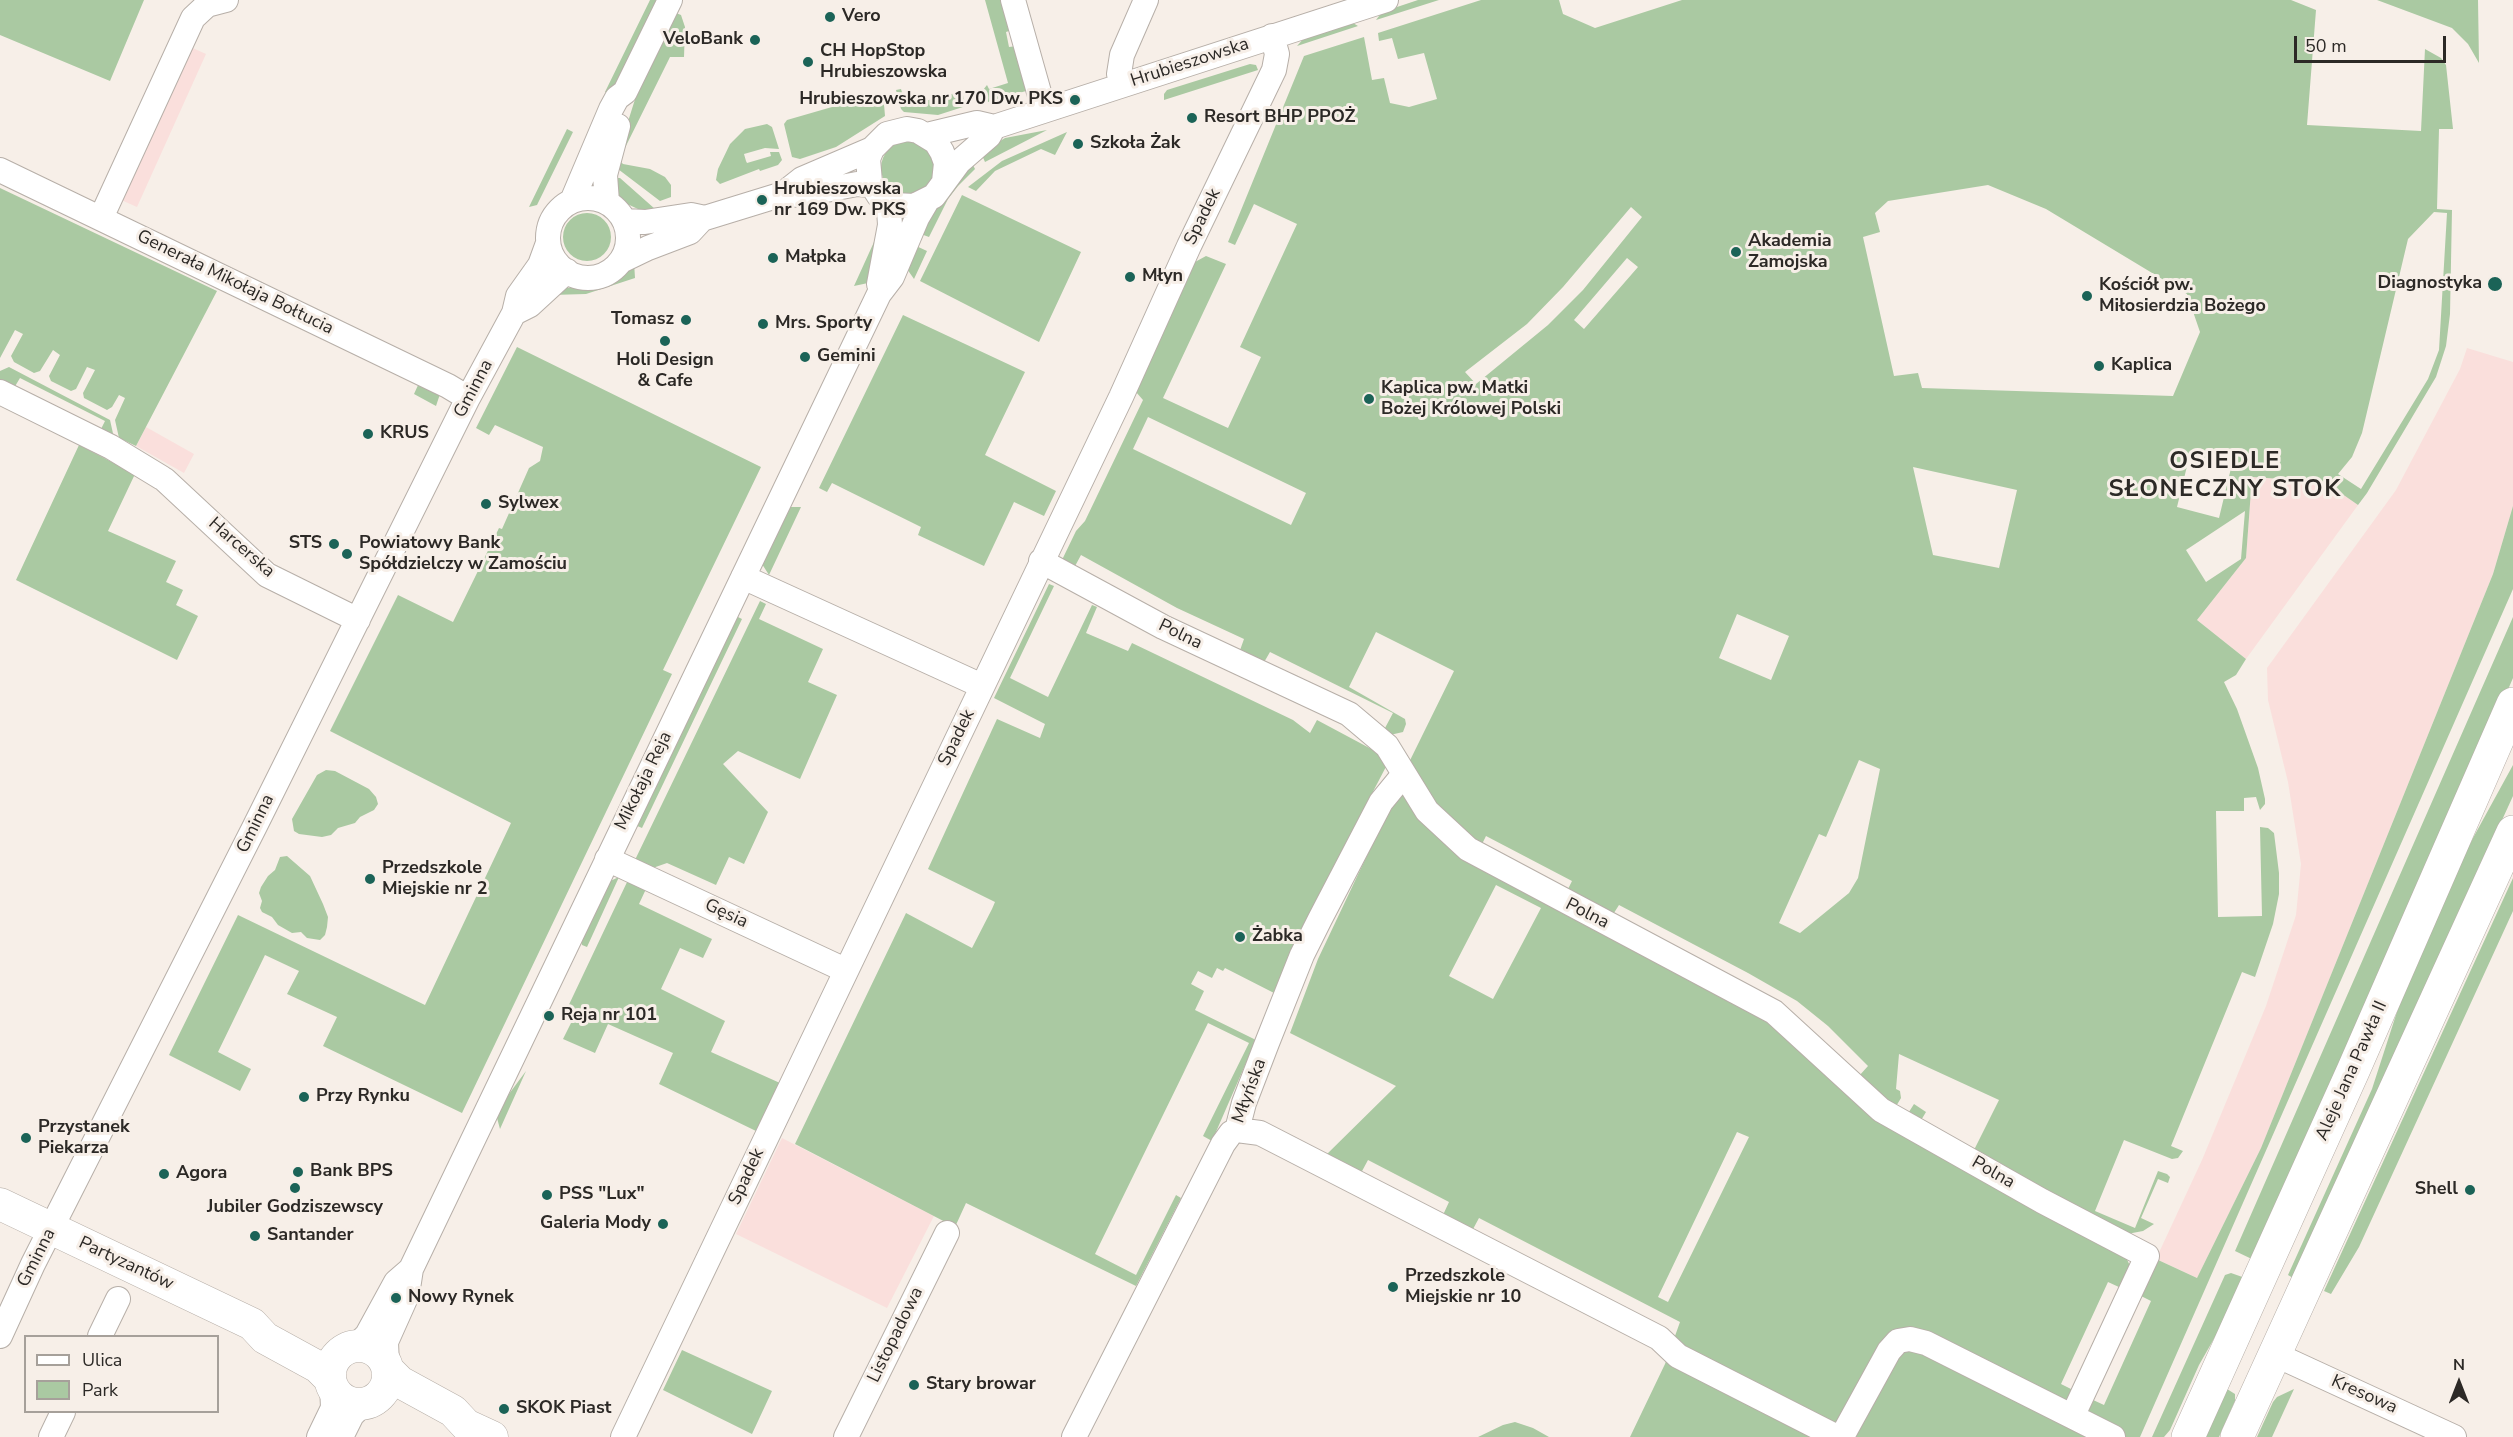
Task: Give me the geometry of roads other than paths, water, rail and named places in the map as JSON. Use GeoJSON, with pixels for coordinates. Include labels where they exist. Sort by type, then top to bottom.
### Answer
{"type":"FeatureCollection","features":[{"type":"Feature","properties":{"kind":"highway","name":"Aleje Jana Pawła II"},"geometry":{"type":"LineString","coordinates":[[2187,1437],[2362,1049],[2513,704]]}},
{"type":"Feature","properties":{"kind":"highway"},"geometry":{"type":"LineString","coordinates":[[2237,1437],[2513,832]]}},
{"type":"Feature","properties":{"kind":"highway"},"geometry":{"type":"LineString","coordinates":[[2234,1335],[2274,1354]]}},
{"type":"Feature","properties":{"kind":"main road","name":"Partyzantów"},"geometry":{"type":"LineString","coordinates":[[0,1204],[252,1324],[279,1327],[326,1347],[353,1346]]}},
{"type":"Feature","properties":{"kind":"main road","name":"Partyzantów"},"geometry":{"type":"LineString","coordinates":[[252,1324],[265,1338],[318,1367],[331,1382]]}},
{"type":"Feature","properties":{"kind":"main road"},"geometry":{"type":"LineString","coordinates":[[353,1346],[371,1348],[383,1358],[387,1368],[400,1382],[447,1406],[479,1431],[440,1422],[393,1402],[367,1403],[345,1400],[331,1382],[333,1363],[337,1356],[353,1346]]}},
{"type":"Feature","properties":{"kind":"main road"},"geometry":{"type":"LineString","coordinates":[[367,1403],[384,1389],[387,1368]]}},
{"type":"Feature","properties":{"kind":"street"},"geometry":{"type":"LineString","coordinates":[[101,218],[193,18],[207,5],[226,0]]}},
{"type":"Feature","properties":{"kind":"street"},"geometry":{"type":"LineString","coordinates":[[607,202],[605,175],[625,107],[625,92],[670,0]]}},
{"type":"Feature","properties":{"kind":"street"},"geometry":{"type":"LineString","coordinates":[[1013,0],[1044,110]]}},
{"type":"Feature","properties":{"kind":"street"},"geometry":{"type":"LineString","coordinates":[[1122,84],[1119,74],[1122,55],[1146,0]]}},
{"type":"Feature","properties":{"kind":"street","name":"Hrubieszowska"},"geometry":{"type":"LineString","coordinates":[[927,135],[977,123],[994,127],[1386,0]]}},
{"type":"Feature","properties":{"kind":"street","name":"Spadek"},"geometry":{"type":"LineString","coordinates":[[623,1437],[1121,397],[1189,246],[1274,70],[1277,54],[1272,36]]}},
{"type":"Feature","properties":{"kind":"street"},"geometry":{"type":"LineString","coordinates":[[572,201],[611,109],[617,98],[625,92]]}},
{"type":"Feature","properties":{"kind":"street","name":"Hrubieszowska"},"geometry":{"type":"LineString","coordinates":[[944,182],[959,162],[989,136],[994,127]]}},
{"type":"Feature","properties":{"kind":"street"},"geometry":{"type":"LineString","coordinates":[[625,221],[645,222],[691,214],[703,218],[783,194],[800,195],[857,184],[904,207],[914,207],[934,196],[944,182],[946,163],[942,152],[927,135],[907,129],[897,130],[887,134],[872,149],[802,179],[783,194]]}},
{"type":"Feature","properties":{"kind":"street"},"geometry":{"type":"LineString","coordinates":[[872,149],[867,170],[878,193]]}},
{"type":"Feature","properties":{"kind":"street","name":"Generała Mikołaja Bołtucia"},"geometry":{"type":"LineString","coordinates":[[0,170],[448,386],[468,398]]}},
{"type":"Feature","properties":{"kind":"street","name":"Mikołaja Reja"},"geometry":{"type":"LineString","coordinates":[[878,193],[890,218],[879,294]]}},
{"type":"Feature","properties":{"kind":"street"},"geometry":{"type":"LineString","coordinates":[[621,261],[629,242],[625,221],[621,214],[607,202],[596,198],[572,201],[558,211],[553,218],[548,243],[554,259],[567,272],[576,276],[596,277],[606,274],[621,261],[648,248],[684,236],[696,228],[703,218]]}},
{"type":"Feature","properties":{"kind":"street","name":"Mikołaja Reja"},"geometry":{"type":"LineString","coordinates":[[387,1368],[386,1342],[407,1295],[411,1269],[879,294],[892,277],[917,218],[927,201]]}},
{"type":"Feature","properties":{"kind":"street","name":"Gminna"},"geometry":{"type":"LineString","coordinates":[[0,1336],[468,398],[514,313],[518,296],[540,265],[548,243]]}},
{"type":"Feature","properties":{"kind":"street","name":"Gminna"},"geometry":{"type":"LineString","coordinates":[[514,313],[526,309],[567,272]]}},
{"type":"Feature","properties":{"kind":"street","name":"Harcerska"},"geometry":{"type":"LineString","coordinates":[[0,392],[111,447],[164,479],[267,574],[358,620]]}},
{"type":"Feature","properties":{"kind":"street","name":"Polna"},"geometry":{"type":"LineString","coordinates":[[1041,561],[1163,627],[1349,714],[1387,746],[1427,811],[1468,849],[1769,1009],[1790,1024],[1881,1110],[2147,1257],[2073,1415]]}},
{"type":"Feature","properties":{"kind":"street"},"geometry":{"type":"LineString","coordinates":[[743,577],[982,686]]}},
{"type":"Feature","properties":{"kind":"street","name":"Młyńska"},"geometry":{"type":"LineString","coordinates":[[1074,1437],[1223,1144],[1231,1133],[1237,1130],[1244,1103],[1302,955],[1381,802],[1404,774]]}},
{"type":"Feature","properties":{"kind":"street","name":"Gęsia"},"geometry":{"type":"LineString","coordinates":[[607,859],[845,970]]}},
{"type":"Feature","properties":{"kind":"street"},"geometry":{"type":"LineString","coordinates":[[1237,1130],[1252,1131],[1270,1138],[1659,1338],[1678,1356],[1837,1437],[1845,1431],[1889,1351],[1898,1341],[1905,1340],[1926,1343],[2113,1437]]}},
{"type":"Feature","properties":{"kind":"street","name":"Listopadowa"},"geometry":{"type":"LineString","coordinates":[[846,1437],[947,1233]]}},
{"type":"Feature","properties":{"kind":"street","name":"Mikołaja Reja"},"geometry":{"type":"LineString","coordinates":[[353,1346],[367,1335],[396,1282],[411,1269]]}},
{"type":"Feature","properties":{"kind":"street"},"geometry":{"type":"LineString","coordinates":[[100,1335],[118,1299]]}},
{"type":"Feature","properties":{"kind":"street","name":"Kresowa"},"geometry":{"type":"LineString","coordinates":[[2274,1354],[2454,1437]]}},
{"type":"Feature","properties":{"kind":"street"},"geometry":{"type":"LineString","coordinates":[[319,1437],[333,1408],[331,1382]]}},
{"type":"Feature","properties":{"kind":"street"},"geometry":{"type":"LineString","coordinates":[[340,1437],[352,1415],[367,1403]]}},
{"type":"Feature","properties":{"kind":"street"},"geometry":{"type":"LineString","coordinates":[[51,1437],[63,1413]]}},
{"type":"Feature","properties":{"kind":"place","name":"Vero"},"geometry":{"type":"Point","coordinates":[830,17]}},
{"type":"Feature","properties":{"kind":"place","name":"VeloBank"},"geometry":{"type":"Point","coordinates":[755,40]}},
{"type":"Feature","properties":{"kind":"place","name":"CH HopStop Hrubieszowska"},"geometry":{"type":"Point","coordinates":[808,62]}},
{"type":"Feature","properties":{"kind":"place","name":"Hrubieszowska nr 170 Dw. PKS"},"geometry":{"type":"Point","coordinates":[1075,100]}},
{"type":"Feature","properties":{"kind":"place","name":"Resort BHP PPOŻ"},"geometry":{"type":"Point","coordinates":[1192,118]}},
{"type":"Feature","properties":{"kind":"place","name":"Szkoła Żak"},"geometry":{"type":"Point","coordinates":[1078,144]}},
{"type":"Feature","properties":{"kind":"place","name":"Hrubieszowska nr 169 Dw. PKS"},"geometry":{"type":"Point","coordinates":[762,200]}},
{"type":"Feature","properties":{"kind":"place","name":"Akademia Zamojska"},"geometry":{"type":"Point","coordinates":[1736,252]}},
{"type":"Feature","properties":{"kind":"place","name":"Małpka"},"geometry":{"type":"Point","coordinates":[773,258]}},
{"type":"Feature","properties":{"kind":"place","name":"Młyn"},"geometry":{"type":"Point","coordinates":[1130,277]}},
{"type":"Feature","properties":{"kind":"place","name":"Diagnostyka"},"geometry":{"type":"Point","coordinates":[2495,284]}},
{"type":"Feature","properties":{"kind":"place","name":"Kościół pw. Miłosierdzia Bożego"},"geometry":{"type":"Point","coordinates":[2087,296]}},
{"type":"Feature","properties":{"kind":"place","name":"Tomasz"},"geometry":{"type":"Point","coordinates":[686,320]}},
{"type":"Feature","properties":{"kind":"place","name":"Mrs. Sporty"},"geometry":{"type":"Point","coordinates":[763,324]}},
{"type":"Feature","properties":{"kind":"place","name":"Holi Design & Cafe"},"geometry":{"type":"Point","coordinates":[665,341]}},
{"type":"Feature","properties":{"kind":"place","name":"Gemini"},"geometry":{"type":"Point","coordinates":[805,357]}},
{"type":"Feature","properties":{"kind":"place","name":"Kaplica"},"geometry":{"type":"Point","coordinates":[2099,366]}},
{"type":"Feature","properties":{"kind":"place","name":"Kaplica pw. Matki Bożej Królowej Polski"},"geometry":{"type":"Point","coordinates":[1369,399]}},
{"type":"Feature","properties":{"kind":"place","name":"KRUS"},"geometry":{"type":"Point","coordinates":[368,434]}},
{"type":"Feature","properties":{"kind":"place","name":"Sylwex"},"geometry":{"type":"Point","coordinates":[486,504]}},
{"type":"Feature","properties":{"kind":"place","name":"STS"},"geometry":{"type":"Point","coordinates":[334,544]}},
{"type":"Feature","properties":{"kind":"place","name":"Powiatowy Bank Spółdzielczy w Zamościu"},"geometry":{"type":"Point","coordinates":[347,554]}},
{"type":"Feature","properties":{"kind":"place","name":"Przedszkole Miejskie nr 2"},"geometry":{"type":"Point","coordinates":[370,879]}},
{"type":"Feature","properties":{"kind":"place","name":"Żabka"},"geometry":{"type":"Point","coordinates":[1240,937]}},
{"type":"Feature","properties":{"kind":"place","name":"Reja nr 101"},"geometry":{"type":"Point","coordinates":[549,1016]}},
{"type":"Feature","properties":{"kind":"place","name":"Przy Rynku"},"geometry":{"type":"Point","coordinates":[304,1097]}},
{"type":"Feature","properties":{"kind":"place","name":"Przystanek Piekarza"},"geometry":{"type":"Point","coordinates":[26,1138]}},
{"type":"Feature","properties":{"kind":"place","name":"Bank BPS"},"geometry":{"type":"Point","coordinates":[298,1172]}},
{"type":"Feature","properties":{"kind":"place","name":"Agora"},"geometry":{"type":"Point","coordinates":[164,1174]}},
{"type":"Feature","properties":{"kind":"place","name":"Jubiler Godziszewscy"},"geometry":{"type":"Point","coordinates":[295,1188]}},
{"type":"Feature","properties":{"kind":"place","name":"Shell"},"geometry":{"type":"Point","coordinates":[2470,1190]}},
{"type":"Feature","properties":{"kind":"place","name":"PSS \"Lux\""},"geometry":{"type":"Point","coordinates":[547,1195]}},
{"type":"Feature","properties":{"kind":"place","name":"Galeria Mody"},"geometry":{"type":"Point","coordinates":[663,1224]}},
{"type":"Feature","properties":{"kind":"place","name":"Santander"},"geometry":{"type":"Point","coordinates":[255,1236]}},
{"type":"Feature","properties":{"kind":"place","name":"Przedszkole Miejskie nr 10"},"geometry":{"type":"Point","coordinates":[1393,1287]}},
{"type":"Feature","properties":{"kind":"place","name":"Nowy Rynek"},"geometry":{"type":"Point","coordinates":[396,1298]}},
{"type":"Feature","properties":{"kind":"place","name":"Stary browar"},"geometry":{"type":"Point","coordinates":[914,1385]}},
{"type":"Feature","properties":{"kind":"place","name":"SKOK Piast"},"geometry":{"type":"Point","coordinates":[504,1409]}},
{"type":"Feature","properties":{"kind":"district","name":"OSIEDLE SŁONECZNY STOK"},"geometry":{"type":"Point","coordinates":[2225,476]}}]}
